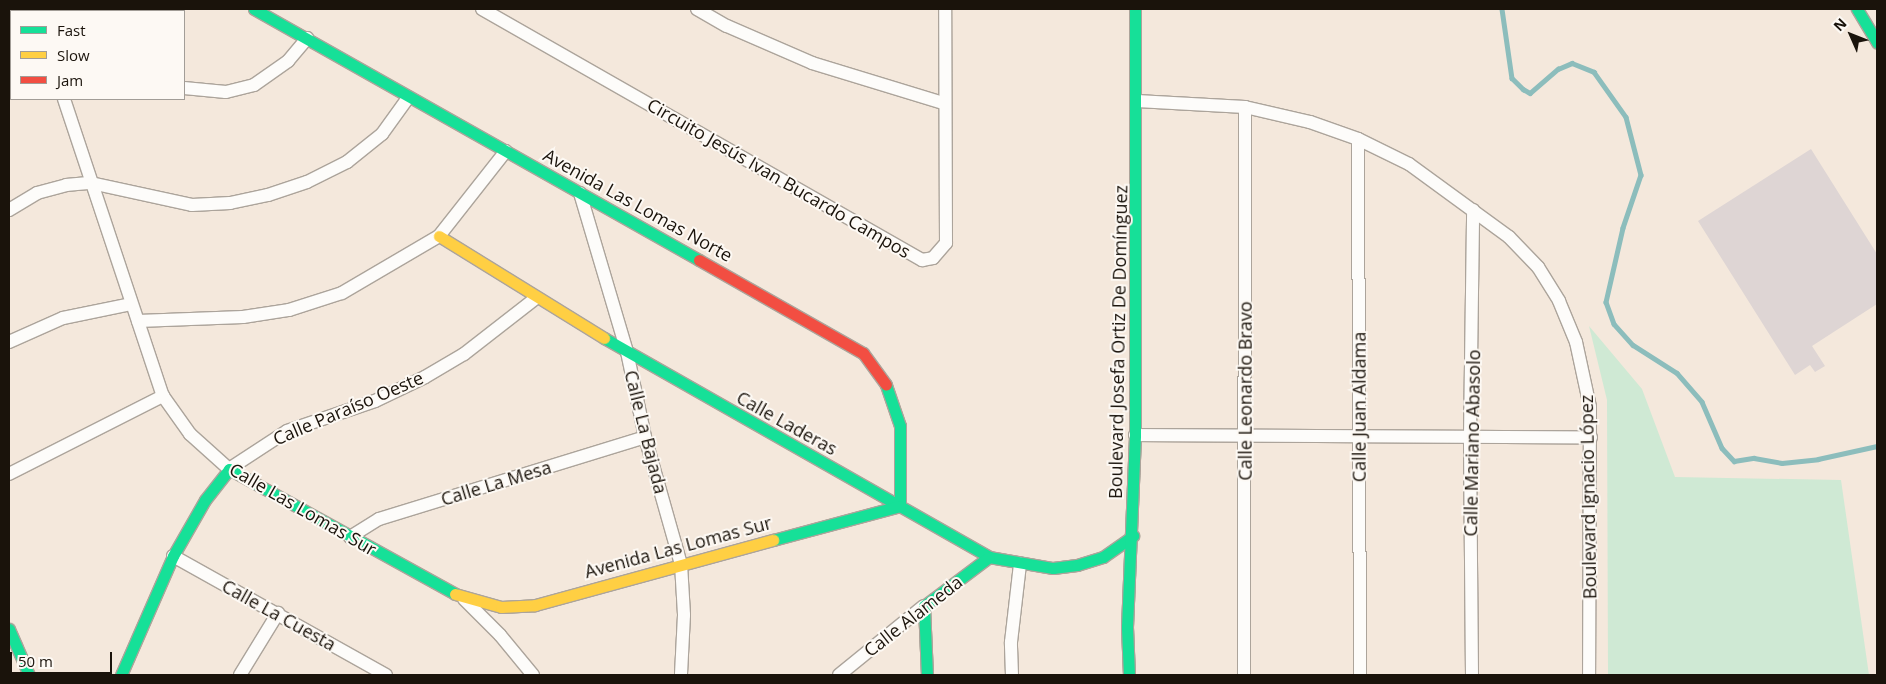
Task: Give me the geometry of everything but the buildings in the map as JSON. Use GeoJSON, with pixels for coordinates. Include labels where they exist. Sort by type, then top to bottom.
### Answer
{"type":"FeatureCollection","features":[{"type":"Feature","properties":{"kind":"main road","name":"Avenida Las Lomas Norte"},"geometry":{"type":"LineString","coordinates":[[254,9],[408,98],[506,151],[863,353],[888,388],[900,426],[900,506]]}},
{"type":"Feature","properties":{"kind":"main road","name":"Boulevard Josefa Ortiz De Domínguez"},"geometry":{"type":"LineString","coordinates":[[1128,675],[1127,627],[1133,536],[1135,435],[1137,101],[1135,9]]}},
{"type":"Feature","properties":{"kind":"main road"},"geometry":{"type":"LineString","coordinates":[[1857,9],[1877,42]]}},
{"type":"Feature","properties":{"kind":"main road","name":"Calle Laderas"},"geometry":{"type":"LineString","coordinates":[[438,236],[536,298],[627,352],[989,558],[1052,568],[1077,565],[1103,557],[1133,536]]}},
{"type":"Feature","properties":{"kind":"main road","name":"Calle Las Lomas Sur"},"geometry":{"type":"LineString","coordinates":[[230,469],[464,599]]}},
{"type":"Feature","properties":{"kind":"main road","name":"Calle Paraíso Oeste"},"geometry":{"type":"LineString","coordinates":[[121,675],[173,556],[205,500],[230,469]]}},
{"type":"Feature","properties":{"kind":"main road","name":"Avenida Las Lomas Sur"},"geometry":{"type":"LineString","coordinates":[[464,599],[501,607],[535,604],[900,506]]}},
{"type":"Feature","properties":{"kind":"main road","name":"Calle Alameda"},"geometry":{"type":"LineString","coordinates":[[924,606],[989,558]]}},
{"type":"Feature","properties":{"kind":"main road"},"geometry":{"type":"LineString","coordinates":[[924,606],[926,675]]}},
{"type":"Feature","properties":{"kind":"main road"},"geometry":{"type":"LineString","coordinates":[[9,629],[29,675]]}},
{"type":"Feature","properties":{"kind":"street","name":"Circuito Jesús Ivan Bucardo Campos"},"geometry":{"type":"LineString","coordinates":[[482,9],[922,260],[933,258],[946,243],[945,9]]}},
{"type":"Feature","properties":{"kind":"street"},"geometry":{"type":"LineString","coordinates":[[697,9],[727,26],[812,63],[944,103]]}},
{"type":"Feature","properties":{"kind":"street"},"geometry":{"type":"LineString","coordinates":[[185,88],[226,92],[254,85],[288,61],[307,38]]}},
{"type":"Feature","properties":{"kind":"street"},"geometry":{"type":"LineString","coordinates":[[9,210],[37,193],[66,185],[91,183],[192,205],[230,204],[268,195],[307,182],[347,162],[382,134],[408,98]]}},
{"type":"Feature","properties":{"kind":"street","name":"Calle Las Lomas Sur"},"geometry":{"type":"LineString","coordinates":[[64,100],[131,304],[164,396],[190,434],[230,469]]}},
{"type":"Feature","properties":{"kind":"street","name":"Boulevard Ignacio López"},"geometry":{"type":"LineString","coordinates":[[1137,101],[1245,107],[1310,122],[1358,139],[1409,164],[1509,237],[1538,267],[1560,301],[1584,372],[1591,436],[1588,675]]}},
{"type":"Feature","properties":{"kind":"street","name":"Calle Leonardo Bravo"},"geometry":{"type":"LineString","coordinates":[[1244,675],[1245,107]]}},
{"type":"Feature","properties":{"kind":"street","name":"Calle Juan Aldama"},"geometry":{"type":"LineString","coordinates":[[1358,139],[1360,675]]}},
{"type":"Feature","properties":{"kind":"street"},"geometry":{"type":"LineString","coordinates":[[138,321],[206,320],[290,310],[342,293],[438,236],[506,151]]}},
{"type":"Feature","properties":{"kind":"street","name":"Calle La Bajada"},"geometry":{"type":"LineString","coordinates":[[580,193],[627,352],[645,437],[681,564],[684,615],[681,675]]}},
{"type":"Feature","properties":{"kind":"street","name":"Calle Mariano Abasolo"},"geometry":{"type":"LineString","coordinates":[[1472,675],[1470,435],[1473,210]]}},
{"type":"Feature","properties":{"kind":"street","name":"Calle Paraíso Oeste"},"geometry":{"type":"LineString","coordinates":[[230,469],[286,431],[376,401],[425,378],[464,354],[536,298]]}},
{"type":"Feature","properties":{"kind":"street"},"geometry":{"type":"LineString","coordinates":[[9,342],[63,318],[131,304]]}},
{"type":"Feature","properties":{"kind":"street"},"geometry":{"type":"LineString","coordinates":[[9,474],[164,396]]}},
{"type":"Feature","properties":{"kind":"street"},"geometry":{"type":"LineString","coordinates":[[1135,435],[1244,437],[1591,436]]}},
{"type":"Feature","properties":{"kind":"street","name":"Calle La Mesa"},"geometry":{"type":"LineString","coordinates":[[350,537],[379,519],[645,437]]}},
{"type":"Feature","properties":{"kind":"street","name":"Calle La Cuesta"},"geometry":{"type":"LineString","coordinates":[[173,556],[384,675]]}},
{"type":"Feature","properties":{"kind":"street"},"geometry":{"type":"LineString","coordinates":[[1012,675],[1011,642],[1020,564]]}},
{"type":"Feature","properties":{"kind":"street","name":"Calle Las Lomas Sur"},"geometry":{"type":"LineString","coordinates":[[464,599],[500,635],[533,675]]}},
{"type":"Feature","properties":{"kind":"street","name":"Calle Alameda"},"geometry":{"type":"LineString","coordinates":[[838,675],[924,606]]}},
{"type":"Feature","properties":{"kind":"street"},"geometry":{"type":"LineString","coordinates":[[240,675],[278,614]]}},
{"type":"Feature","properties":{"kind":"green space"},"geometry":{"type":"Polygon","coordinates":[[[1589,326],[1642,389],[1675,477],[1841,480],[1869,675],[1608,675],[1607,400],[1589,326]]]}},
{"type":"Feature","properties":{"kind":"waterway"},"geometry":{"type":"LineString","coordinates":[[1502,9],[1512,78],[1523,89],[1530,93],[1558,69],[1572,63],[1594,72],[1626,117],[1641,175],[1623,228],[1606,302],[1614,324],[1633,345],[1677,373],[1702,402],[1722,448],[1734,461],[1754,458],[1782,463],[1818,459],[1877,446]]}},
{"type":"Feature","properties":{"kind":"traffic: fast"},"geometry":{"type":"LineString","coordinates":[[254,9],[699,260]]}},
{"type":"Feature","properties":{"kind":"traffic: fast"},"geometry":{"type":"LineString","coordinates":[[1129,675],[1127,627],[1135,435],[1135,9]]}},
{"type":"Feature","properties":{"kind":"traffic: fast"},"geometry":{"type":"LineString","coordinates":[[1857,9],[1877,42]]}},
{"type":"Feature","properties":{"kind":"traffic: fast"},"geometry":{"type":"LineString","coordinates":[[604,338],[989,557],[1053,568],[1077,565],[1103,557],[1133,536]]}},
{"type":"Feature","properties":{"kind":"traffic: fast"},"geometry":{"type":"LineString","coordinates":[[886,385],[900,426],[900,506]]}},
{"type":"Feature","properties":{"kind":"traffic: fast"},"geometry":{"type":"LineString","coordinates":[[121,675],[173,556],[205,500],[229,469],[455,594]]}},
{"type":"Feature","properties":{"kind":"traffic: fast"},"geometry":{"type":"LineString","coordinates":[[773,540],[900,506]]}},
{"type":"Feature","properties":{"kind":"traffic: fast"},"geometry":{"type":"LineString","coordinates":[[927,675],[924,606],[989,557]]}},
{"type":"Feature","properties":{"kind":"traffic: fast"},"geometry":{"type":"LineString","coordinates":[[9,629],[29,675]]}},
{"type":"Feature","properties":{"kind":"traffic: slow"},"geometry":{"type":"LineString","coordinates":[[439,236],[604,338]]}},
{"type":"Feature","properties":{"kind":"traffic: slow"},"geometry":{"type":"LineString","coordinates":[[455,594],[501,607],[535,605],[773,540]]}},
{"type":"Feature","properties":{"kind":"traffic: jam"},"geometry":{"type":"LineString","coordinates":[[699,260],[863,353],[886,385]]}}]}
